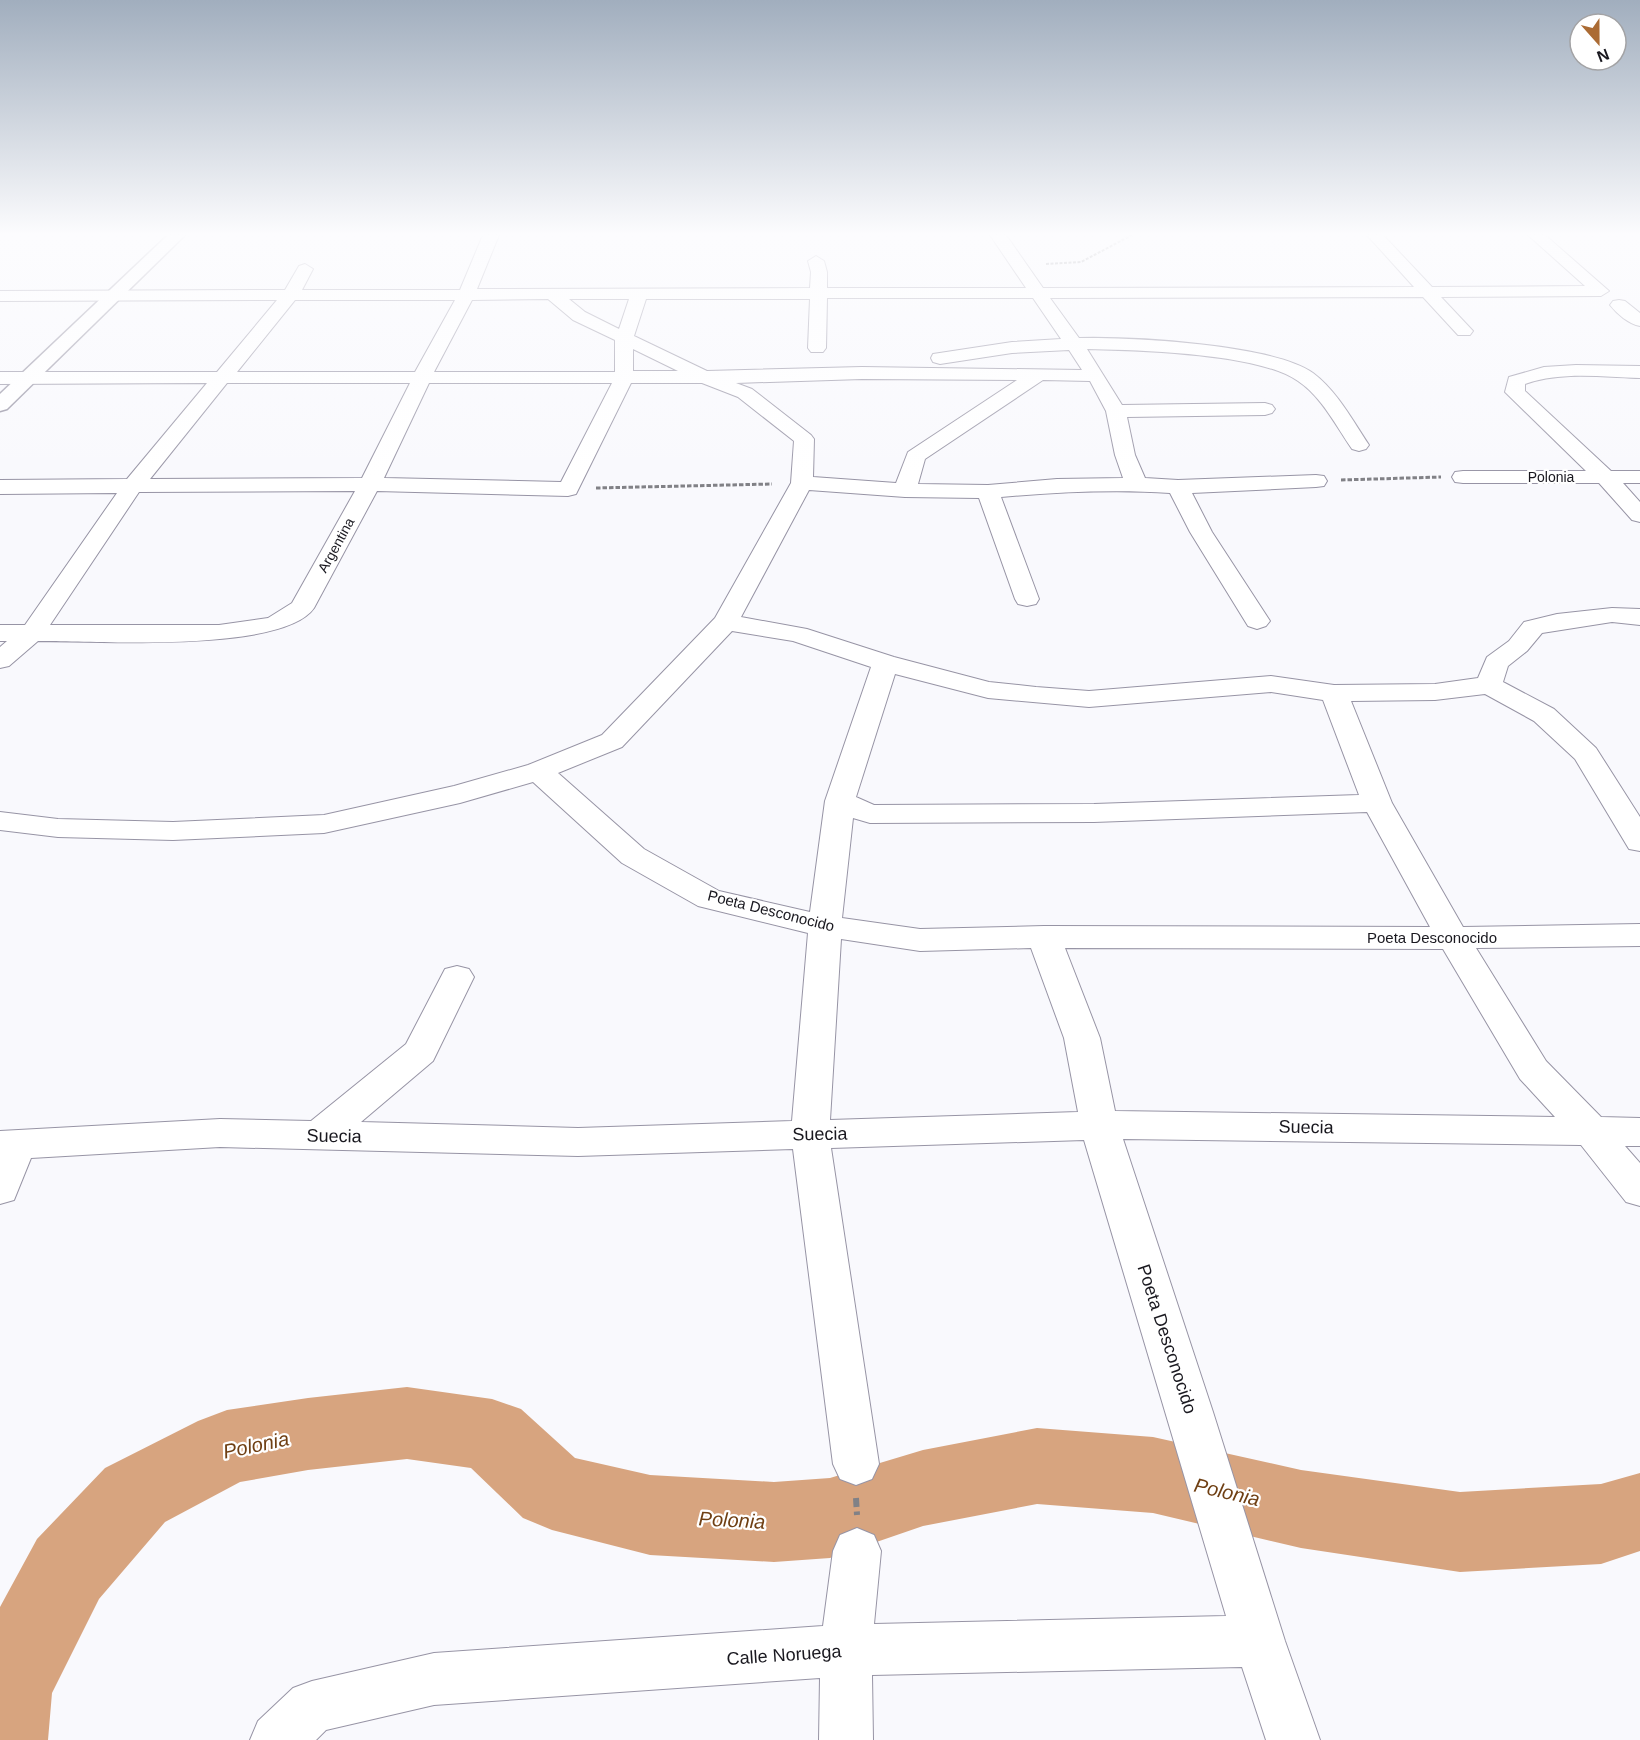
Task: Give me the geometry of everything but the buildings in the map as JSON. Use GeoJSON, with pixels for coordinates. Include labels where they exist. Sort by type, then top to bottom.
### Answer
{"type":"FeatureCollection","features":[{"type":"Feature","properties":{"kind":"street"},"geometry":{"type":"LineString","coordinates":[[0,405],[93,316]]}},
{"type":"Feature","properties":{"kind":"street"},"geometry":{"type":"LineString","coordinates":[[0,660],[32,633],[132,486],[273,316]]}},
{"type":"Feature","properties":{"kind":"street","name":"Argentina"},"geometry":{"type":"LineString","coordinates":[[0,633],[219,633],[275,624],[302,608],[370,484],[454,316]]}},
{"type":"Feature","properties":{"kind":"street"},"geometry":{"type":"LineString","coordinates":[[0,821],[58,828],[173,831],[324,824],[460,794],[538,771],[612,741],[726,622],[802,483],[804,439],[745,393],[704,377],[579,316]]}},
{"type":"Feature","properties":{"kind":"street"},"geometry":{"type":"LineString","coordinates":[[0,487],[370,484],[568,489],[624,378],[624,339],[632,316]]}},
{"type":"Feature","properties":{"kind":"street"},"geometry":{"type":"LineString","coordinates":[[817,316],[817,348]]}},
{"type":"Feature","properties":{"kind":"street"},"geometry":{"type":"LineString","coordinates":[[1054,316],[1096,376],[1116,411],[1125,454],[1136,484]]}},
{"type":"Feature","properties":{"kind":"street"},"geometry":{"type":"LineString","coordinates":[[1450,316],[1464,331]]}},
{"type":"Feature","properties":{"kind":"street"},"geometry":{"type":"LineString","coordinates":[[862,373],[956,355],[1071,343],[1137,344],[1195,350],[1264,360],[1293,370],[1313,383],[1359,445]]}},
{"type":"Feature","properties":{"kind":"street"},"geometry":{"type":"LineString","coordinates":[[1640,372],[1552,372],[1529,375],[1516,381],[1515,392],[1605,477],[1640,515]]}},
{"type":"Feature","properties":{"kind":"street"},"geometry":{"type":"LineString","coordinates":[[0,378],[624,378],[862,373],[1096,376]]}},
{"type":"Feature","properties":{"kind":"street"},"geometry":{"type":"LineString","coordinates":[[905,490],[915,456],[1039,374]]}},
{"type":"Feature","properties":{"kind":"street"},"geometry":{"type":"LineString","coordinates":[[1116,411],[1265,409]]}},
{"type":"Feature","properties":{"kind":"street","name":"Polonia"},"geometry":{"type":"LineString","coordinates":[[1463,477],[1640,477]]}},
{"type":"Feature","properties":{"kind":"street"},"geometry":{"type":"LineString","coordinates":[[802,483],[905,490],[988,492],[1057,486],[1136,484],[1178,488],[1316,481]]}},
{"type":"Feature","properties":{"kind":"street"},"geometry":{"type":"LineString","coordinates":[[1178,488],[1201,532],[1257,621]]}},
{"type":"Feature","properties":{"kind":"street"},"geometry":{"type":"LineString","coordinates":[[988,492],[1027,599]]}},
{"type":"Feature","properties":{"kind":"street"},"geometry":{"type":"LineString","coordinates":[[1489,685],[1496,663],[1518,646],[1533,627],[1612,615],[1640,617]]}},
{"type":"Feature","properties":{"kind":"street"},"geometry":{"type":"LineString","coordinates":[[726,622],[798,634],[885,663],[988,690],[1078,698],[1271,684],[1334,693],[1435,692],[1489,685],[1544,715],[1586,754],[1640,842]]}},
{"type":"Feature","properties":{"kind":"street"},"geometry":{"type":"LineString","coordinates":[[856,1464],[810,1133],[825,926],[840,801],[885,663]]}},
{"type":"Feature","properties":{"kind":"street"},"geometry":{"type":"LineString","coordinates":[[1334,693],[1377,803],[1453,938],[1533,1070],[1590,1131],[1640,1191]]}},
{"type":"Feature","properties":{"kind":"street","name":"Poeta Desconocido"},"geometry":{"type":"LineString","coordinates":[[538,771],[633,856],[709,899],[825,926],[920,940],[1044,937],[1453,938],[1640,935]]}},
{"type":"Feature","properties":{"kind":"street"},"geometry":{"type":"LineString","coordinates":[[840,801],[870,814],[1094,813],[1377,803]]}},
{"type":"Feature","properties":{"kind":"street","name":"Poeta Desconocido"},"geometry":{"type":"LineString","coordinates":[[1044,937],[1082,1038],[1099,1125],[1190,1412],[1259,1641],[1293,1740]]}},
{"type":"Feature","properties":{"kind":"street"},"geometry":{"type":"LineString","coordinates":[[320,1136],[420,1052],[457,977]]}},
{"type":"Feature","properties":{"kind":"street","name":"Suecia"},"geometry":{"type":"LineString","coordinates":[[8,1146],[220,1133],[578,1143],[810,1133],[961,1131],[1099,1125],[1640,1132]]}},
{"type":"Feature","properties":{"kind":"street"},"geometry":{"type":"LineString","coordinates":[[0,1189],[8,1146]]}},
{"type":"Feature","properties":{"kind":"street"},"geometry":{"type":"LineString","coordinates":[[846,1740],[846,1650],[857,1551]]}},
{"type":"Feature","properties":{"kind":"street","name":"Calle Noruega"},"geometry":{"type":"LineString","coordinates":[[295,1723],[434,1679],[846,1650],[1259,1641]]}},
{"type":"Feature","properties":{"kind":"path"},"geometry":{"type":"LineString","coordinates":[[1316,481],[1463,477]]}},
{"type":"Feature","properties":{"kind":"path"},"geometry":{"type":"LineString","coordinates":[[568,489],[802,483]]}},
{"type":"Feature","properties":{"kind":"path"},"geometry":{"type":"LineString","coordinates":[[856,1464],[857,1551]]}},
{"type":"Feature","properties":{"kind":"waterway","name":"Polonia"},"geometry":{"type":"LineString","coordinates":[[1,1740],[6,1687],[68,1569],[135,1495],[227,1447],[308,1434],[407,1423],[492,1435],[552,1491],[650,1515],[774,1522],[830,1518],[923,1488],[1037,1466],[1153,1475],[1301,1509],[1460,1532],[1601,1524],[1640,1512]]}}]}
